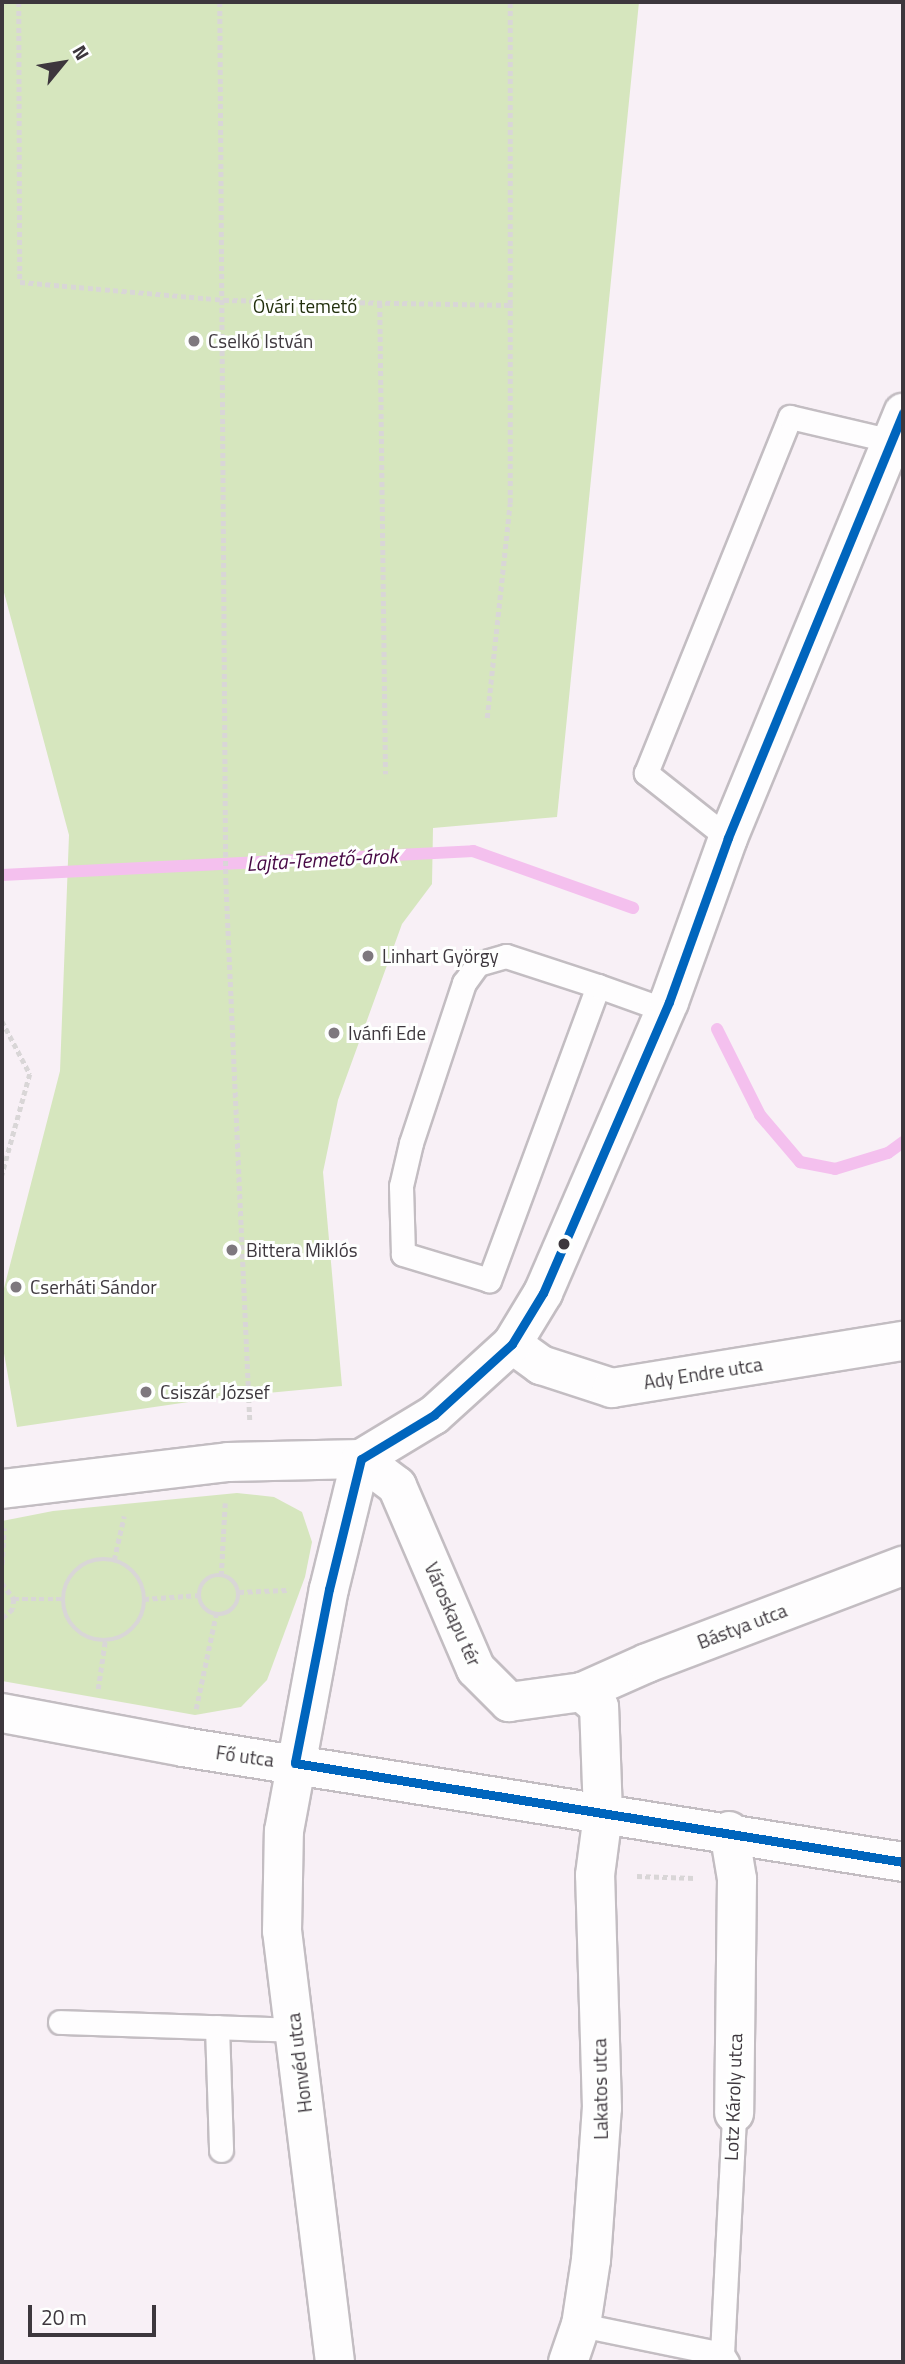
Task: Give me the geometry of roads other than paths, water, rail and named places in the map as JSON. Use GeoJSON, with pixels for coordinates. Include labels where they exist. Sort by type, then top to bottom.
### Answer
{"type":"FeatureCollection","features":[{"type":"Feature","properties":{"kind":"street"},"geometry":{"type":"LineString","coordinates":[[3,1505],[240,1461],[361,1459],[434,1415],[512,1344],[544,1293],[665,1010],[727,838],[898,427]]}},
{"type":"Feature","properties":{"kind":"street","name":"Ady Endre utca"},"geometry":{"type":"LineString","coordinates":[[512,1344],[541,1365],[612,1388],[903,1341]]}},
{"type":"Feature","properties":{"kind":"street"},"geometry":{"type":"LineString","coordinates":[[295,1763],[329,1589],[361,1459]]}},
{"type":"Feature","properties":{"kind":"street","name":"Városkapu tér"},"geometry":{"type":"LineString","coordinates":[[361,1459],[397,1486],[476,1669],[509,1702],[582,1692]]}},
{"type":"Feature","properties":{"kind":"street","name":"Bástya utca"},"geometry":{"type":"LineString","coordinates":[[582,1692],[646,1663],[903,1566]]}},
{"type":"Feature","properties":{"kind":"street"},"geometry":{"type":"LineString","coordinates":[[582,1692],[599,1707],[603,1814]]}},
{"type":"Feature","properties":{"kind":"street","name":"Fő utca"},"geometry":{"type":"LineString","coordinates":[[2,1713],[183,1747],[603,1814],[729,1831],[903,1862]]}},
{"type":"Feature","properties":{"kind":"street","name":"Honvéd utca"},"geometry":{"type":"LineString","coordinates":[[295,1763],[284,1831],[282,1931],[335,2362]]}},
{"type":"Feature","properties":{"kind":"street","name":"Lakatos utca"},"geometry":{"type":"LineString","coordinates":[[568,2362],[582,2325],[599,2184],[602,2108],[595,1875],[603,1814]]}},
{"type":"Feature","properties":{"kind":"street","name":"Lotz Károly utca"},"geometry":{"type":"LineString","coordinates":[[729,1831],[737,1879],[727,2071],[734,2113]]}},
{"type":"Feature","properties":{"kind":"lane"},"geometry":{"type":"LineString","coordinates":[[727,838],[646,774],[790,417],[898,427]]}},
{"type":"Feature","properties":{"kind":"lane"},"geometry":{"type":"LineString","coordinates":[[598,986],[489,1280],[403,1254],[401,1186],[464,983],[478,964],[506,956],[598,986],[665,1010]]}},
{"type":"Feature","properties":{"kind":"lane"},"geometry":{"type":"LineString","coordinates":[[60,2022],[296,2030]]}},
{"type":"Feature","properties":{"kind":"lane"},"geometry":{"type":"LineString","coordinates":[[217,2026],[221,2150]]}},
{"type":"Feature","properties":{"kind":"lane","name":"Lotz Károly utca"},"geometry":{"type":"LineString","coordinates":[[725,2358],[734,2113]]}},
{"type":"Feature","properties":{"kind":"lane"},"geometry":{"type":"LineString","coordinates":[[582,2325],[725,2358]]}},
{"type":"Feature","properties":{"kind":"waterway","name":"Lajta-Temető-árok"},"geometry":{"type":"LineString","coordinates":[[2,875],[473,851],[633,908]]}},
{"type":"Feature","properties":{"kind":"waterway","name":"Lajta-Temető-árok"},"geometry":{"type":"LineString","coordinates":[[717,1029],[760,1115],[800,1162],[835,1169],[888,1153],[903,1142]]}},
{"type":"Feature","properties":{"kind":"place","name":"Cselkó István"},"geometry":{"type":"Point","coordinates":[194,341]}},
{"type":"Feature","properties":{"kind":"place","name":"Linhart György"},"geometry":{"type":"Point","coordinates":[368,956]}},
{"type":"Feature","properties":{"kind":"place","name":"Ivánfi Ede"},"geometry":{"type":"Point","coordinates":[334,1033]}},
{"type":"Feature","properties":{"kind":"place","name":"Bittera Miklós"},"geometry":{"type":"Point","coordinates":[232,1250]}},
{"type":"Feature","properties":{"kind":"place","name":"Cserháti Sándor"},"geometry":{"type":"Point","coordinates":[16,1287]}},
{"type":"Feature","properties":{"kind":"place","name":"Csiszár József"},"geometry":{"type":"Point","coordinates":[146,1392]}},
{"type":"Feature","properties":{"kind":"park label","name":"Óvári temető"},"geometry":{"type":"Point","coordinates":[305,306]}}]}
